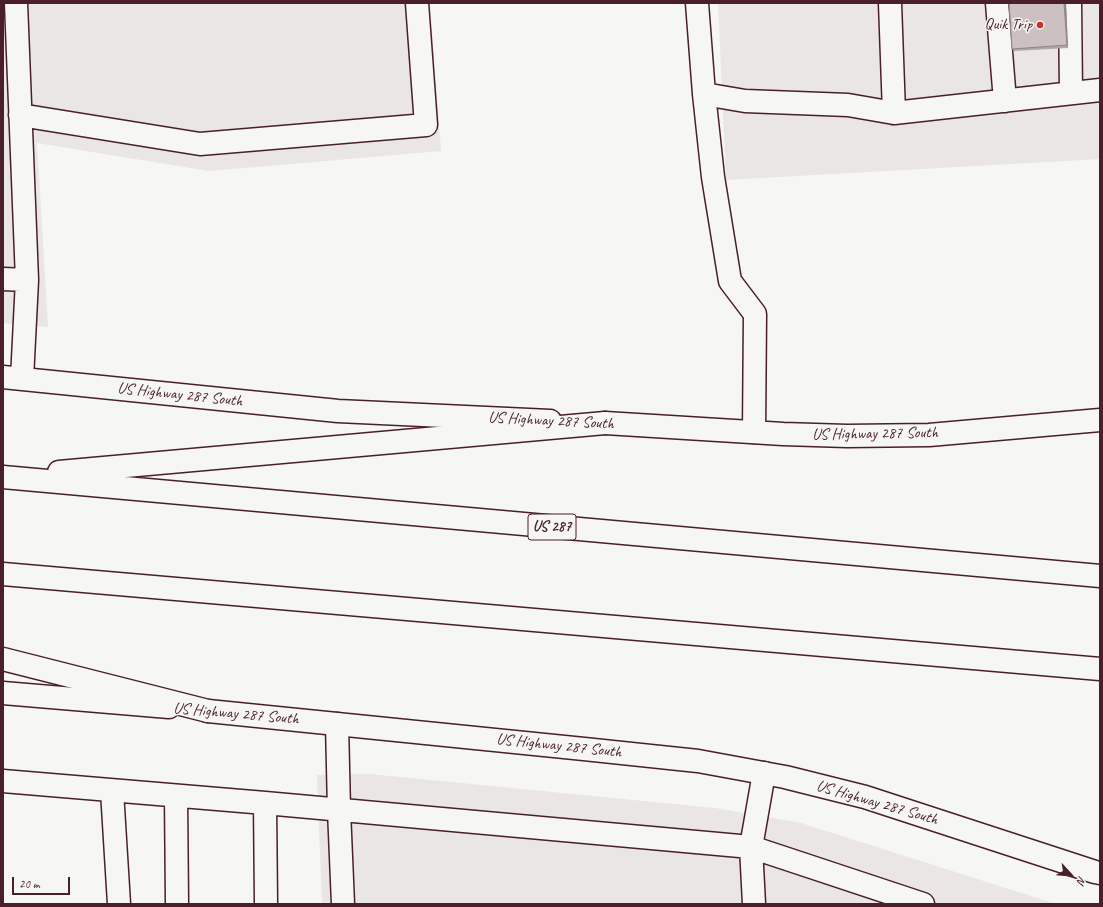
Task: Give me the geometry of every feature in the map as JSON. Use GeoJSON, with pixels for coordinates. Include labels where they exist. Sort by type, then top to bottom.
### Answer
{"type":"FeatureCollection","features":[{"type":"Feature","properties":{"kind":"main road"},"geometry":{"type":"LineString","coordinates":[[12,378],[27,280],[16,3]]}},
{"type":"Feature","properties":{"kind":"main road"},"geometry":{"type":"LineString","coordinates":[[20,115],[200,144],[426,125],[417,3]]}},
{"type":"Feature","properties":{"kind":"main road"},"geometry":{"type":"LineString","coordinates":[[697,3],[704,94],[713,178],[730,281],[755,314],[754,432]]}},
{"type":"Feature","properties":{"kind":"main road"},"geometry":{"type":"LineString","coordinates":[[890,3],[894,113]]}},
{"type":"Feature","properties":{"kind":"main road"},"geometry":{"type":"LineString","coordinates":[[997,3],[1005,101]]}},
{"type":"Feature","properties":{"kind":"main road"},"geometry":{"type":"LineString","coordinates":[[1070,3],[1071,93]]}},
{"type":"Feature","properties":{"kind":"main road"},"geometry":{"type":"LineString","coordinates":[[704,94],[745,101],[848,105],[894,113],[1100,90]]}},
{"type":"Feature","properties":{"kind":"main road"},"geometry":{"type":"LineString","coordinates":[[3,279],[27,280]]}},
{"type":"Feature","properties":{"kind":"main road","name":"US Highway 287 South"},"geometry":{"type":"LineString","coordinates":[[12,378],[338,412],[605,423],[847,436],[929,435],[1100,420]]}},
{"type":"Feature","properties":{"kind":"main road"},"geometry":{"type":"LineString","coordinates":[[1072,422],[1100,405]]}},
{"type":"Feature","properties":{"kind":"main road"},"geometry":{"type":"LineString","coordinates":[[3,477],[605,423]]}},
{"type":"Feature","properties":{"kind":"main road","name":"US 287"},"geometry":{"type":"LineString","coordinates":[[3,477],[1100,576]]}},
{"type":"Feature","properties":{"kind":"main road"},"geometry":{"type":"LineString","coordinates":[[3,574],[1100,669]]}},
{"type":"Feature","properties":{"kind":"main road"},"geometry":{"type":"LineString","coordinates":[[3,659],[208,711]]}},
{"type":"Feature","properties":{"kind":"main road","name":"US Highway 287 South"},"geometry":{"type":"LineString","coordinates":[[3,693],[208,711],[584,748],[690,760],[785,777],[865,797],[1098,874]]}},
{"type":"Feature","properties":{"kind":"main road"},"geometry":{"type":"LineString","coordinates":[[337,724],[339,810],[344,904]]}},
{"type":"Feature","properties":{"kind":"main road"},"geometry":{"type":"LineString","coordinates":[[754,904],[751,847],[764,773]]}},
{"type":"Feature","properties":{"kind":"main road"},"geometry":{"type":"LineString","coordinates":[[3,781],[751,847],[924,904]]}},
{"type":"Feature","properties":{"kind":"main road"},"geometry":{"type":"LineString","coordinates":[[112,791],[119,904]]}},
{"type":"Feature","properties":{"kind":"main road"},"geometry":{"type":"LineString","coordinates":[[176,796],[177,904]]}},
{"type":"Feature","properties":{"kind":"main road"},"geometry":{"type":"LineString","coordinates":[[265,803],[266,904]]}},
{"type":"Feature","properties":{"kind":"shaded area"},"geometry":{"type":"Polygon","coordinates":[[[3,3],[430,3],[441,151],[209,171],[37,143],[48,327],[3,323],[3,3]]]}},
{"type":"Feature","properties":{"kind":"shaded area"},"geometry":{"type":"Polygon","coordinates":[[[718,3],[1100,3],[1100,159],[726,180],[718,3]]]}},
{"type":"Feature","properties":{"kind":"shaded area"},"geometry":{"type":"Polygon","coordinates":[[[369,774],[715,808],[801,823],[1056,904],[322,904],[317,775],[369,774]]]}},
{"type":"Feature","properties":{"kind":"building","name":"Quik Trip"},"geometry":{"type":"Polygon","coordinates":[[[1009,3],[1064,3],[1067,45],[1012,49],[1009,3]]]}},
{"type":"Feature","properties":{"kind":"place","name":"Quik Trip"},"geometry":{"type":"Point","coordinates":[1040,25]}}]}
